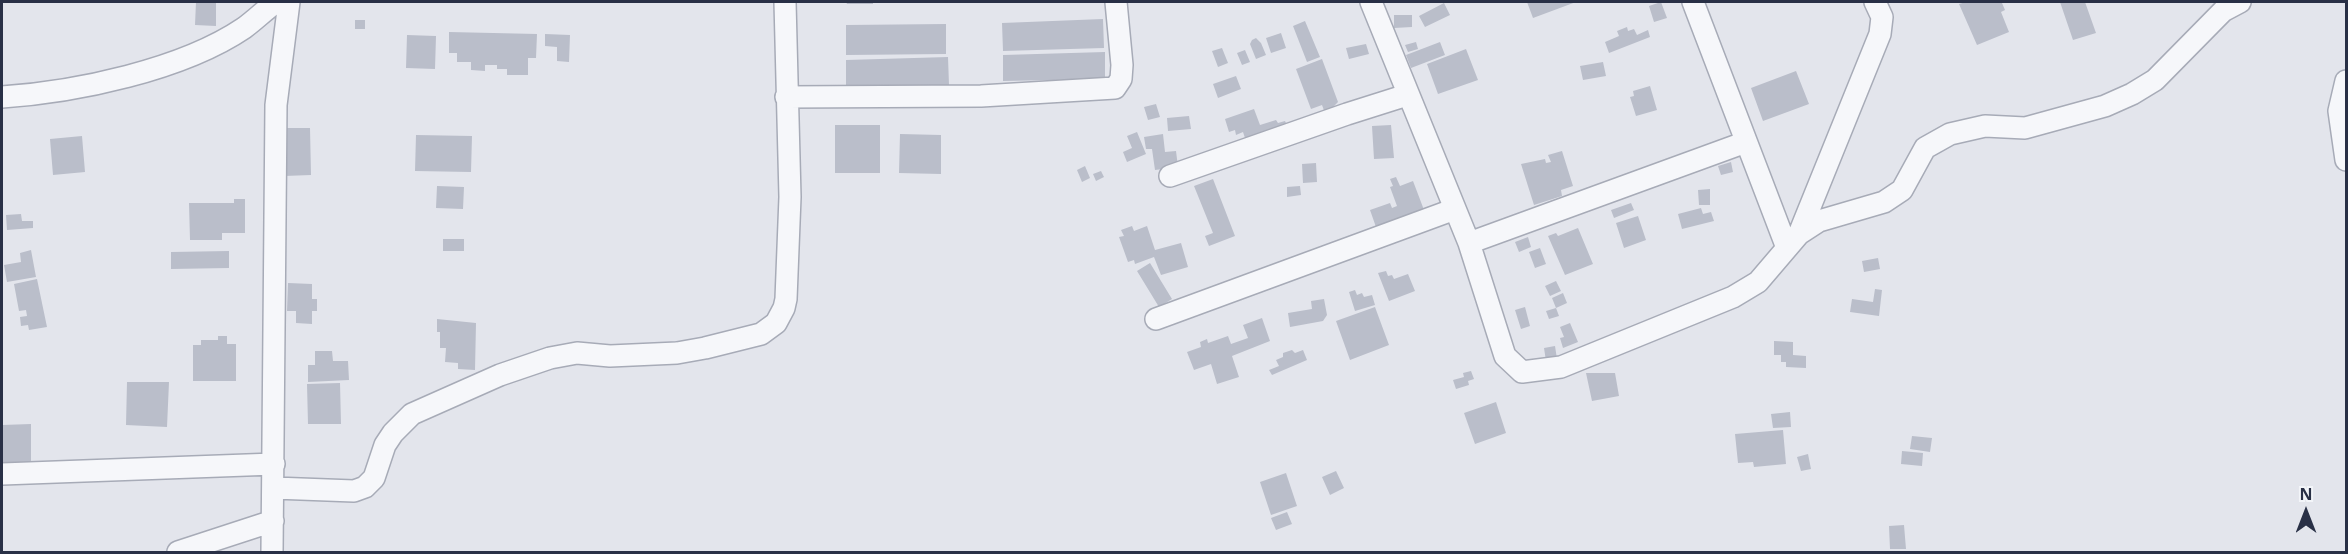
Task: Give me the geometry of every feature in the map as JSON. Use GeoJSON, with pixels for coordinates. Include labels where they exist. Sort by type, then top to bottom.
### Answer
{"type":"FeatureCollection","features":[{"type":"Feature","properties":{"kind":"street"},"geometry":{"type":"LineString","coordinates":[[2,97],[46,94],[101,83],[192,55],[243,28],[276,2]]}},
{"type":"Feature","properties":{"kind":"street"},"geometry":{"type":"LineString","coordinates":[[272,552],[276,105],[289,2]]}},
{"type":"Feature","properties":{"kind":"street"},"geometry":{"type":"LineString","coordinates":[[274,489],[354,491],[365,487],[377,472],[379,459],[393,433],[412,414],[524,366],[577,354],[633,356],[677,353],[734,342],[761,334],[769,329],[781,315],[786,299],[790,197],[784,2]]}},
{"type":"Feature","properties":{"kind":"street"},"geometry":{"type":"LineString","coordinates":[[786,97],[981,96],[1115,88],[1122,80],[1116,2]]}},
{"type":"Feature","properties":{"kind":"street"},"geometry":{"type":"LineString","coordinates":[[1371,2],[1469,243],[1505,356],[1522,372],[1561,366],[1734,297],[1758,282],[1793,241],[1819,221],[1884,202],[1902,190],[1924,148],[1950,134],[1985,126],[2025,128],[2105,106],[2132,94],[2155,80],[2223,11],[2240,2]]}},
{"type":"Feature","properties":{"kind":"street"},"geometry":{"type":"LineString","coordinates":[[1693,2],[1746,142],[1793,241]]}},
{"type":"Feature","properties":{"kind":"street"},"geometry":{"type":"LineString","coordinates":[[1793,241],[1880,34],[1882,17],[1875,2]]}},
{"type":"Feature","properties":{"kind":"street"},"geometry":{"type":"LineString","coordinates":[[2346,81],[2339,111],[2346,160]]}},
{"type":"Feature","properties":{"kind":"street"},"geometry":{"type":"LineString","coordinates":[[1170,176],[1407,95]]}},
{"type":"Feature","properties":{"kind":"street"},"geometry":{"type":"LineString","coordinates":[[1469,243],[1746,142]]}},
{"type":"Feature","properties":{"kind":"street"},"geometry":{"type":"LineString","coordinates":[[1156,319],[1455,209]]}},
{"type":"Feature","properties":{"kind":"street"},"geometry":{"type":"LineString","coordinates":[[2,474],[274,464]]}},
{"type":"Feature","properties":{"kind":"street"},"geometry":{"type":"LineString","coordinates":[[178,552],[273,521]]}},
{"type":"Feature","properties":{"kind":"building"},"geometry":{"type":"Polygon","coordinates":[[[196,2],[216,2],[216,26],[195,25],[196,2]]]}},
{"type":"Feature","properties":{"kind":"building"},"geometry":{"type":"Polygon","coordinates":[[[846,2],[873,2],[873,4],[847,4],[846,2]]]}},
{"type":"Feature","properties":{"kind":"building"},"geometry":{"type":"Polygon","coordinates":[[[1527,2],[1576,2],[1533,18],[1527,2]]]}},
{"type":"Feature","properties":{"kind":"building"},"geometry":{"type":"Polygon","coordinates":[[[1661,2],[1667,18],[1654,22],[1649,6],[1661,2]]]}},
{"type":"Feature","properties":{"kind":"building"},"geometry":{"type":"Polygon","coordinates":[[[2006,2],[2002,3],[2005,10],[2001,12],[2009,32],[1977,45],[1959,4],[2006,2]]]}},
{"type":"Feature","properties":{"kind":"building"},"geometry":{"type":"Polygon","coordinates":[[[2060,2],[2085,2],[2096,33],[2073,40],[2060,2]]]}},
{"type":"Feature","properties":{"kind":"building"},"geometry":{"type":"Polygon","coordinates":[[[1444,3],[1450,15],[1425,27],[1419,16],[1444,3]]]}},
{"type":"Feature","properties":{"kind":"building"},"geometry":{"type":"Polygon","coordinates":[[[1394,15],[1412,15],[1412,27],[1394,28],[1394,15]]]}},
{"type":"Feature","properties":{"kind":"building"},"geometry":{"type":"Polygon","coordinates":[[[1103,19],[1104,48],[1003,51],[1002,23],[1103,19]]]}},
{"type":"Feature","properties":{"kind":"building"},"geometry":{"type":"Polygon","coordinates":[[[355,20],[365,20],[365,29],[355,29],[355,20]]]}},
{"type":"Feature","properties":{"kind":"building"},"geometry":{"type":"Polygon","coordinates":[[[1305,21],[1320,57],[1307,62],[1293,26],[1305,21]]]}},
{"type":"Feature","properties":{"kind":"building"},"geometry":{"type":"Polygon","coordinates":[[[946,24],[946,54],[846,55],[846,25],[946,24]]]}},
{"type":"Feature","properties":{"kind":"building"},"geometry":{"type":"Polygon","coordinates":[[[1627,27],[1628,31],[1634,29],[1637,35],[1648,30],[1650,37],[1609,53],[1605,42],[1619,36],[1617,31],[1627,27]]]}},
{"type":"Feature","properties":{"kind":"building"},"geometry":{"type":"Polygon","coordinates":[[[449,32],[537,34],[536,58],[528,58],[528,75],[507,75],[507,69],[497,69],[497,65],[485,65],[485,71],[471,70],[471,62],[457,62],[457,53],[449,53],[449,32]]]}},
{"type":"Feature","properties":{"kind":"building"},"geometry":{"type":"Polygon","coordinates":[[[1281,33],[1286,48],[1271,53],[1266,38],[1281,33]]]}},
{"type":"Feature","properties":{"kind":"building"},"geometry":{"type":"Polygon","coordinates":[[[545,34],[570,35],[569,62],[557,61],[557,47],[545,46],[545,34]]]}},
{"type":"Feature","properties":{"kind":"building"},"geometry":{"type":"Polygon","coordinates":[[[407,35],[436,36],[435,69],[406,68],[407,35]]]}},
{"type":"Feature","properties":{"kind":"building"},"geometry":{"type":"Polygon","coordinates":[[[1256,38],[1266,55],[1256,59],[1250,44],[1256,38]]]}},
{"type":"Feature","properties":{"kind":"building"},"geometry":{"type":"Polygon","coordinates":[[[1416,42],[1418,49],[1408,52],[1405,45],[1416,42]]]}},
{"type":"Feature","properties":{"kind":"building"},"geometry":{"type":"Polygon","coordinates":[[[1440,42],[1445,55],[1411,68],[1406,55],[1440,42]]]}},
{"type":"Feature","properties":{"kind":"building"},"geometry":{"type":"Polygon","coordinates":[[[1366,44],[1369,54],[1349,59],[1346,48],[1366,44]]]}},
{"type":"Feature","properties":{"kind":"building"},"geometry":{"type":"Polygon","coordinates":[[[1222,48],[1228,63],[1218,67],[1212,51],[1222,48]]]}},
{"type":"Feature","properties":{"kind":"building"},"geometry":{"type":"Polygon","coordinates":[[[1466,49],[1478,80],[1438,94],[1427,64],[1466,49]]]}},
{"type":"Feature","properties":{"kind":"building"},"geometry":{"type":"Polygon","coordinates":[[[1245,50],[1250,62],[1242,65],[1237,53],[1245,50]]]}},
{"type":"Feature","properties":{"kind":"building"},"geometry":{"type":"Polygon","coordinates":[[[1105,52],[1105,79],[1003,81],[1003,55],[1105,52]]]}},
{"type":"Feature","properties":{"kind":"building"},"geometry":{"type":"Polygon","coordinates":[[[948,57],[949,85],[846,88],[846,60],[948,57]]]}},
{"type":"Feature","properties":{"kind":"building"},"geometry":{"type":"Polygon","coordinates":[[[1322,59],[1338,102],[1333,107],[1334,110],[1325,113],[1322,105],[1311,109],[1296,69],[1322,59]]]}},
{"type":"Feature","properties":{"kind":"building"},"geometry":{"type":"Polygon","coordinates":[[[1603,62],[1606,76],[1583,80],[1580,66],[1603,62]]]}},
{"type":"Feature","properties":{"kind":"building"},"geometry":{"type":"Polygon","coordinates":[[[1796,71],[1809,104],[1763,121],[1751,88],[1796,71]]]}},
{"type":"Feature","properties":{"kind":"building"},"geometry":{"type":"Polygon","coordinates":[[[1236,76],[1241,89],[1218,98],[1213,84],[1236,76]]]}},
{"type":"Feature","properties":{"kind":"building"},"geometry":{"type":"Polygon","coordinates":[[[1650,86],[1657,110],[1636,116],[1630,97],[1634,96],[1633,91],[1650,86]]]}},
{"type":"Feature","properties":{"kind":"building"},"geometry":{"type":"Polygon","coordinates":[[[1156,104],[1160,117],[1148,120],[1144,107],[1156,104]]]}},
{"type":"Feature","properties":{"kind":"building"},"geometry":{"type":"Polygon","coordinates":[[[1254,109],[1260,125],[1276,120],[1278,123],[1285,121],[1287,125],[1245,138],[1243,132],[1236,135],[1235,130],[1229,132],[1225,119],[1254,109]]]}},
{"type":"Feature","properties":{"kind":"building"},"geometry":{"type":"Polygon","coordinates":[[[1189,116],[1191,129],[1168,131],[1167,118],[1189,116]]]}},
{"type":"Feature","properties":{"kind":"building"},"geometry":{"type":"Polygon","coordinates":[[[835,125],[880,125],[880,173],[835,173],[835,125]]]}},
{"type":"Feature","properties":{"kind":"building"},"geometry":{"type":"Polygon","coordinates":[[[1391,125],[1394,158],[1374,159],[1372,126],[1391,125]]]}},
{"type":"Feature","properties":{"kind":"building"},"geometry":{"type":"Polygon","coordinates":[[[283,128],[310,128],[311,175],[284,176],[283,128]]]}},
{"type":"Feature","properties":{"kind":"building"},"geometry":{"type":"Polygon","coordinates":[[[1137,132],[1146,154],[1127,162],[1123,152],[1132,148],[1127,136],[1137,132]]]}},
{"type":"Feature","properties":{"kind":"building"},"geometry":{"type":"Polygon","coordinates":[[[900,134],[941,135],[941,174],[899,173],[900,134]]]}},
{"type":"Feature","properties":{"kind":"building"},"geometry":{"type":"Polygon","coordinates":[[[1163,134],[1165,152],[1176,151],[1178,167],[1155,170],[1152,149],[1146,149],[1144,137],[1163,134]]]}},
{"type":"Feature","properties":{"kind":"building"},"geometry":{"type":"Polygon","coordinates":[[[416,135],[472,136],[471,172],[415,171],[416,135]]]}},
{"type":"Feature","properties":{"kind":"building"},"geometry":{"type":"Polygon","coordinates":[[[82,136],[85,172],[53,175],[50,139],[82,136]]]}},
{"type":"Feature","properties":{"kind":"building"},"geometry":{"type":"Polygon","coordinates":[[[1562,151],[1573,186],[1561,190],[1562,196],[1534,205],[1521,164],[1545,159],[1546,163],[1551,162],[1548,155],[1562,151]]]}},
{"type":"Feature","properties":{"kind":"building"},"geometry":{"type":"Polygon","coordinates":[[[1731,162],[1733,172],[1721,175],[1718,166],[1731,162]]]}},
{"type":"Feature","properties":{"kind":"building"},"geometry":{"type":"Polygon","coordinates":[[[1316,163],[1317,182],[1303,183],[1302,164],[1316,163]]]}},
{"type":"Feature","properties":{"kind":"building"},"geometry":{"type":"Polygon","coordinates":[[[1085,166],[1090,178],[1082,182],[1077,170],[1085,166]]]}},
{"type":"Feature","properties":{"kind":"building"},"geometry":{"type":"Polygon","coordinates":[[[1101,171],[1104,177],[1096,181],[1093,174],[1101,171]]]}},
{"type":"Feature","properties":{"kind":"building"},"geometry":{"type":"Polygon","coordinates":[[[1396,177],[1400,186],[1413,181],[1424,210],[1376,227],[1370,210],[1390,203],[1392,208],[1397,206],[1390,187],[1393,186],[1390,179],[1396,177]]]}},
{"type":"Feature","properties":{"kind":"building"},"geometry":{"type":"Polygon","coordinates":[[[1213,179],[1235,236],[1209,246],[1205,236],[1213,233],[1194,186],[1213,179]]]}},
{"type":"Feature","properties":{"kind":"building"},"geometry":{"type":"Polygon","coordinates":[[[437,186],[464,187],[463,209],[436,208],[437,186]]]}},
{"type":"Feature","properties":{"kind":"building"},"geometry":{"type":"Polygon","coordinates":[[[1300,186],[1301,195],[1287,197],[1287,187],[1300,186]]]}},
{"type":"Feature","properties":{"kind":"building"},"geometry":{"type":"Polygon","coordinates":[[[1710,189],[1710,205],[1699,205],[1698,190],[1710,189]]]}},
{"type":"Feature","properties":{"kind":"building"},"geometry":{"type":"Polygon","coordinates":[[[234,199],[245,199],[245,233],[222,233],[222,240],[190,240],[189,203],[234,203],[234,199]]]}},
{"type":"Feature","properties":{"kind":"building"},"geometry":{"type":"Polygon","coordinates":[[[1631,203],[1634,210],[1614,218],[1611,210],[1631,203]]]}},
{"type":"Feature","properties":{"kind":"building"},"geometry":{"type":"Polygon","coordinates":[[[1701,208],[1703,214],[1711,212],[1714,221],[1682,229],[1678,214],[1701,208]]]}},
{"type":"Feature","properties":{"kind":"building"},"geometry":{"type":"Polygon","coordinates":[[[21,214],[22,221],[33,221],[33,228],[7,230],[6,215],[21,214]]]}},
{"type":"Feature","properties":{"kind":"building"},"geometry":{"type":"Polygon","coordinates":[[[1638,216],[1646,240],[1624,248],[1616,223],[1638,216]]]}},
{"type":"Feature","properties":{"kind":"building"},"geometry":{"type":"Polygon","coordinates":[[[1132,226],[1134,231],[1147,226],[1155,250],[1181,243],[1188,267],[1161,275],[1154,257],[1135,264],[1134,260],[1128,262],[1119,237],[1124,236],[1121,230],[1132,226]]]}},
{"type":"Feature","properties":{"kind":"building"},"geometry":{"type":"Polygon","coordinates":[[[1578,228],[1593,264],[1565,275],[1548,236],[1556,233],[1558,236],[1578,228]]]}},
{"type":"Feature","properties":{"kind":"building"},"geometry":{"type":"Polygon","coordinates":[[[1528,237],[1531,247],[1519,252],[1515,242],[1528,237]]]}},
{"type":"Feature","properties":{"kind":"building"},"geometry":{"type":"Polygon","coordinates":[[[443,239],[464,239],[464,251],[443,251],[443,239]]]}},
{"type":"Feature","properties":{"kind":"building"},"geometry":{"type":"Polygon","coordinates":[[[1540,248],[1546,264],[1535,268],[1529,252],[1540,248]]]}},
{"type":"Feature","properties":{"kind":"building"},"geometry":{"type":"Polygon","coordinates":[[[31,250],[36,277],[7,282],[4,265],[21,262],[20,253],[31,250]]]}},
{"type":"Feature","properties":{"kind":"building"},"geometry":{"type":"Polygon","coordinates":[[[229,251],[229,268],[171,269],[171,252],[229,251]]]}},
{"type":"Feature","properties":{"kind":"building"},"geometry":{"type":"Polygon","coordinates":[[[1878,258],[1880,269],[1864,272],[1862,261],[1878,258]]]}},
{"type":"Feature","properties":{"kind":"building"},"geometry":{"type":"Polygon","coordinates":[[[1150,263],[1172,299],[1159,307],[1137,271],[1150,263]]]}},
{"type":"Feature","properties":{"kind":"building"},"geometry":{"type":"Polygon","coordinates":[[[1386,271],[1388,276],[1392,275],[1394,279],[1408,274],[1415,291],[1389,301],[1378,273],[1386,271]]]}},
{"type":"Feature","properties":{"kind":"building"},"geometry":{"type":"Polygon","coordinates":[[[37,279],[47,327],[29,330],[28,325],[21,326],[20,317],[27,316],[26,310],[19,311],[14,284],[37,279]]]}},
{"type":"Feature","properties":{"kind":"building"},"geometry":{"type":"Polygon","coordinates":[[[1556,281],[1561,291],[1550,296],[1545,286],[1556,281]]]}},
{"type":"Feature","properties":{"kind":"building"},"geometry":{"type":"Polygon","coordinates":[[[288,283],[312,284],[312,299],[317,299],[317,311],[312,311],[312,324],[296,323],[296,311],[287,311],[288,283]]]}},
{"type":"Feature","properties":{"kind":"building"},"geometry":{"type":"Polygon","coordinates":[[[1875,289],[1882,290],[1879,316],[1850,312],[1852,299],[1873,302],[1875,289]]]}},
{"type":"Feature","properties":{"kind":"building"},"geometry":{"type":"Polygon","coordinates":[[[1355,290],[1357,295],[1362,293],[1364,297],[1372,295],[1375,305],[1355,311],[1349,292],[1355,290]]]}},
{"type":"Feature","properties":{"kind":"building"},"geometry":{"type":"Polygon","coordinates":[[[1563,293],[1567,303],[1556,308],[1552,298],[1563,293]]]}},
{"type":"Feature","properties":{"kind":"building"},"geometry":{"type":"Polygon","coordinates":[[[1324,299],[1327,315],[1323,321],[1290,327],[1288,313],[1312,309],[1311,301],[1324,299]]]}},
{"type":"Feature","properties":{"kind":"building"},"geometry":{"type":"Polygon","coordinates":[[[1375,307],[1389,345],[1350,360],[1336,321],[1375,307]]]}},
{"type":"Feature","properties":{"kind":"building"},"geometry":{"type":"Polygon","coordinates":[[[1525,307],[1530,326],[1521,329],[1515,310],[1525,307]]]}},
{"type":"Feature","properties":{"kind":"building"},"geometry":{"type":"Polygon","coordinates":[[[1556,308],[1559,316],[1549,319],[1546,311],[1556,308]]]}},
{"type":"Feature","properties":{"kind":"building"},"geometry":{"type":"Polygon","coordinates":[[[1262,318],[1270,341],[1232,356],[1239,377],[1217,384],[1211,364],[1194,370],[1187,352],[1201,347],[1200,342],[1207,339],[1208,343],[1228,336],[1231,344],[1248,338],[1243,325],[1262,318]]]}},
{"type":"Feature","properties":{"kind":"building"},"geometry":{"type":"Polygon","coordinates":[[[437,319],[476,323],[475,370],[458,369],[458,363],[445,362],[446,348],[440,348],[437,319]]]}},
{"type":"Feature","properties":{"kind":"building"},"geometry":{"type":"Polygon","coordinates":[[[1570,323],[1578,342],[1563,348],[1560,338],[1564,337],[1560,327],[1570,323]]]}},
{"type":"Feature","properties":{"kind":"building"},"geometry":{"type":"Polygon","coordinates":[[[218,336],[227,336],[227,344],[236,344],[236,381],[193,381],[193,345],[201,345],[201,340],[218,340],[218,336]]]}},
{"type":"Feature","properties":{"kind":"building"},"geometry":{"type":"Polygon","coordinates":[[[1774,341],[1793,342],[1793,355],[1806,356],[1806,368],[1786,367],[1786,362],[1781,362],[1781,355],[1774,355],[1774,341]]]}},
{"type":"Feature","properties":{"kind":"building"},"geometry":{"type":"Polygon","coordinates":[[[1555,346],[1557,359],[1546,361],[1544,348],[1555,346]]]}},
{"type":"Feature","properties":{"kind":"building"},"geometry":{"type":"Polygon","coordinates":[[[1292,350],[1295,353],[1303,350],[1307,360],[1272,375],[1269,370],[1279,366],[1276,360],[1283,357],[1283,353],[1292,350]]]}},
{"type":"Feature","properties":{"kind":"building"},"geometry":{"type":"Polygon","coordinates":[[[315,351],[332,351],[333,361],[348,361],[349,380],[308,382],[308,365],[315,365],[315,351]]]}},
{"type":"Feature","properties":{"kind":"building"},"geometry":{"type":"Polygon","coordinates":[[[1471,371],[1474,379],[1468,381],[1469,385],[1456,389],[1453,380],[1464,377],[1463,373],[1471,371]]]}},
{"type":"Feature","properties":{"kind":"building"},"geometry":{"type":"Polygon","coordinates":[[[1586,373],[1615,373],[1619,396],[1592,401],[1586,373]]]}},
{"type":"Feature","properties":{"kind":"building"},"geometry":{"type":"Polygon","coordinates":[[[127,382],[169,382],[167,427],[126,425],[127,382]]]}},
{"type":"Feature","properties":{"kind":"building"},"geometry":{"type":"Polygon","coordinates":[[[340,383],[341,424],[308,424],[307,384],[340,383]]]}},
{"type":"Feature","properties":{"kind":"building"},"geometry":{"type":"Polygon","coordinates":[[[1496,402],[1506,433],[1475,444],[1464,413],[1496,402]]]}},
{"type":"Feature","properties":{"kind":"building"},"geometry":{"type":"Polygon","coordinates":[[[1790,412],[1791,427],[1773,428],[1771,414],[1790,412]]]}},
{"type":"Feature","properties":{"kind":"building"},"geometry":{"type":"Polygon","coordinates":[[[31,424],[31,470],[2,470],[2,425],[31,424]]]}},
{"type":"Feature","properties":{"kind":"building"},"geometry":{"type":"Polygon","coordinates":[[[1783,430],[1786,464],[1754,467],[1753,462],[1738,463],[1735,434],[1783,430]]]}},
{"type":"Feature","properties":{"kind":"building"},"geometry":{"type":"Polygon","coordinates":[[[1912,436],[1932,438],[1930,452],[1910,449],[1912,436]]]}},
{"type":"Feature","properties":{"kind":"building"},"geometry":{"type":"Polygon","coordinates":[[[1902,451],[1923,453],[1922,466],[1901,464],[1902,451]]]}},
{"type":"Feature","properties":{"kind":"building"},"geometry":{"type":"Polygon","coordinates":[[[1808,454],[1811,469],[1801,471],[1797,457],[1808,454]]]}},
{"type":"Feature","properties":{"kind":"building"},"geometry":{"type":"Polygon","coordinates":[[[1336,471],[1344,488],[1330,495],[1322,477],[1336,471]]]}},
{"type":"Feature","properties":{"kind":"building"},"geometry":{"type":"Polygon","coordinates":[[[1286,473],[1297,506],[1271,515],[1260,482],[1286,473]]]}},
{"type":"Feature","properties":{"kind":"building"},"geometry":{"type":"Polygon","coordinates":[[[1287,512],[1292,524],[1276,530],[1271,518],[1287,512]]]}},
{"type":"Feature","properties":{"kind":"building"},"geometry":{"type":"Polygon","coordinates":[[[1904,525],[1906,549],[1890,549],[1889,526],[1904,525]]]}}]}
